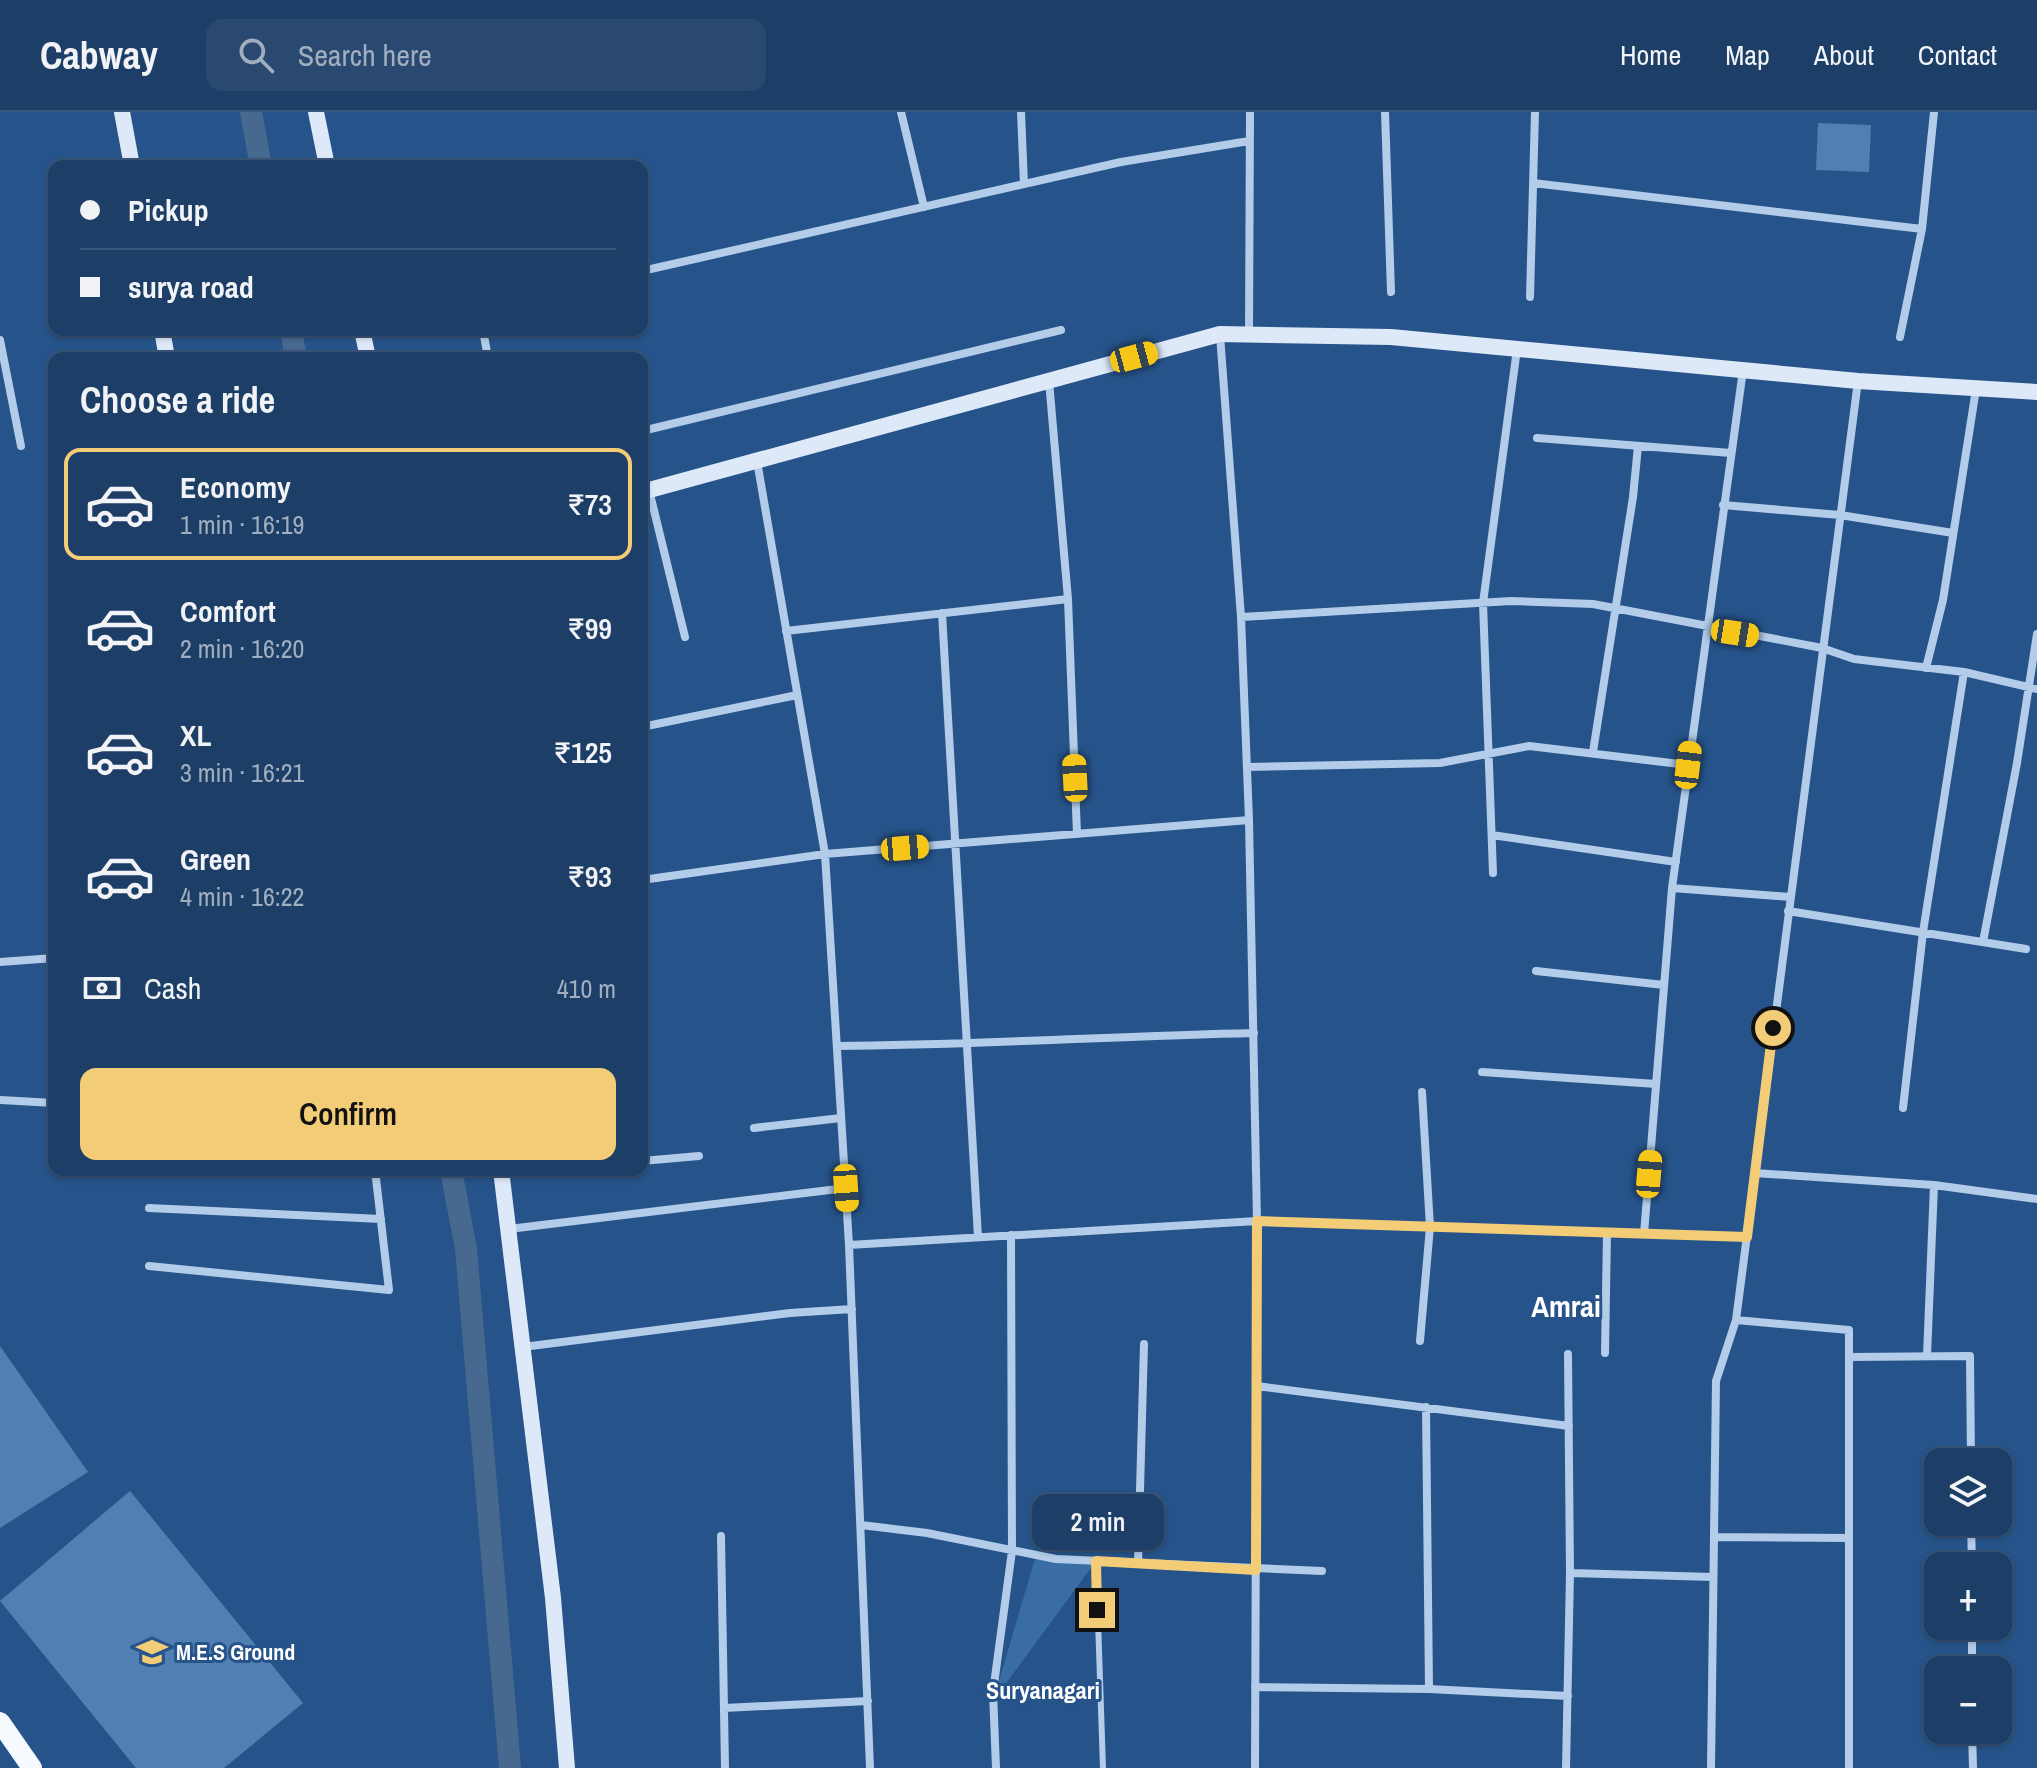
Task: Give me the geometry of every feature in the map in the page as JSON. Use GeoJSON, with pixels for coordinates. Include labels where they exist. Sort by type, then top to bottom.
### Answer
{"type":"FeatureCollection","features":[{"type":"Feature","properties":{"kind":"main road"},"geometry":{"type":"LineString","coordinates":[[0,1722],[32,1768]]}},
{"type":"Feature","properties":{"kind":"street"},"geometry":{"type":"LineString","coordinates":[[122,112],[131,160]]}},
{"type":"Feature","properties":{"kind":"street"},"geometry":{"type":"LineString","coordinates":[[316,112],[326,160]]}},
{"type":"Feature","properties":{"kind":"street"},"geometry":{"type":"LineString","coordinates":[[901,112],[924,207]]}},
{"type":"Feature","properties":{"kind":"street"},"geometry":{"type":"LineString","coordinates":[[1021,112],[1024,184]]}},
{"type":"Feature","properties":{"kind":"street"},"geometry":{"type":"LineString","coordinates":[[1249,334],[1250,112]]}},
{"type":"Feature","properties":{"kind":"street"},"geometry":{"type":"LineString","coordinates":[[1385,112],[1391,292]]}},
{"type":"Feature","properties":{"kind":"street"},"geometry":{"type":"LineString","coordinates":[[1530,297],[1535,112]]}},
{"type":"Feature","properties":{"kind":"street"},"geometry":{"type":"LineString","coordinates":[[1900,337],[1922,229],[1934,112]]}},
{"type":"Feature","properties":{"kind":"street"},"geometry":{"type":"LineString","coordinates":[[648,270],[1121,162],[1249,141]]}},
{"type":"Feature","properties":{"kind":"street"},"geometry":{"type":"LineString","coordinates":[[1533,183],[1922,229]]}},
{"type":"Feature","properties":{"kind":"street"},"geometry":{"type":"LineString","coordinates":[[648,430],[1061,330]]}},
{"type":"Feature","properties":{"kind":"street"},"geometry":{"type":"LineString","coordinates":[[1220,334],[1241,617],[1249,820],[1257,1221],[1255,1768]]}},
{"type":"Feature","properties":{"kind":"street"},"geometry":{"type":"LineString","coordinates":[[648,490],[1220,334],[1391,337],[1858,381],[2037,392]]}},
{"type":"Feature","properties":{"kind":"street"},"geometry":{"type":"LineString","coordinates":[[0,340],[21,446]]}},
{"type":"Feature","properties":{"kind":"street"},"geometry":{"type":"LineString","coordinates":[[1493,873],[1483,603],[1517,349]]}},
{"type":"Feature","properties":{"kind":"street"},"geometry":{"type":"LineString","coordinates":[[1644,1234],[1672,888],[1743,370]]}},
{"type":"Feature","properties":{"kind":"street"},"geometry":{"type":"LineString","coordinates":[[1049,381],[1068,599],[1077,834]]}},
{"type":"Feature","properties":{"kind":"street"},"geometry":{"type":"LineString","coordinates":[[1711,1768],[1716,1381],[1736,1320],[1858,381]]}},
{"type":"Feature","properties":{"kind":"street"},"geometry":{"type":"LineString","coordinates":[[1926,668],[1943,600],[1976,388]]}},
{"type":"Feature","properties":{"kind":"street"},"geometry":{"type":"LineString","coordinates":[[1537,438],[1731,453]]}},
{"type":"Feature","properties":{"kind":"street"},"geometry":{"type":"LineString","coordinates":[[1593,752],[1638,446]]}},
{"type":"Feature","properties":{"kind":"street"},"geometry":{"type":"LineString","coordinates":[[757,461],[825,854],[849,1245],[870,1768]]}},
{"type":"Feature","properties":{"kind":"street"},"geometry":{"type":"LineString","coordinates":[[648,502],[685,637]]}},
{"type":"Feature","properties":{"kind":"street"},"geometry":{"type":"LineString","coordinates":[[1723,505],[1840,515],[1953,533]]}},
{"type":"Feature","properties":{"kind":"street"},"geometry":{"type":"LineString","coordinates":[[786,631],[1068,599]]}},
{"type":"Feature","properties":{"kind":"street"},"geometry":{"type":"LineString","coordinates":[[1241,617],[1483,603],[1593,604],[1822,648],[1854,659],[1964,672],[2032,689]]}},
{"type":"Feature","properties":{"kind":"street"},"geometry":{"type":"LineString","coordinates":[[942,613],[958,843],[978,1237]]}},
{"type":"Feature","properties":{"kind":"street"},"geometry":{"type":"LineString","coordinates":[[1983,942],[2032,689],[2037,634]]}},
{"type":"Feature","properties":{"kind":"street"},"geometry":{"type":"LineString","coordinates":[[1903,1108],[1923,932],[1964,672]]}},
{"type":"Feature","properties":{"kind":"street"},"geometry":{"type":"LineString","coordinates":[[648,726],[797,695]]}},
{"type":"Feature","properties":{"kind":"street"},"geometry":{"type":"LineString","coordinates":[[1247,767],[1440,763],[1490,751],[1529,746],[1688,765]]}},
{"type":"Feature","properties":{"kind":"street"},"geometry":{"type":"LineString","coordinates":[[648,879],[825,854],[1249,820]]}},
{"type":"Feature","properties":{"kind":"street"},"geometry":{"type":"LineString","coordinates":[[1492,835],[1676,862]]}},
{"type":"Feature","properties":{"kind":"street"},"geometry":{"type":"LineString","coordinates":[[1672,888],[1790,897]]}},
{"type":"Feature","properties":{"kind":"street"},"geometry":{"type":"LineString","coordinates":[[1788,911],[2026,949]]}},
{"type":"Feature","properties":{"kind":"street"},"geometry":{"type":"LineString","coordinates":[[0,962],[48,958]]}},
{"type":"Feature","properties":{"kind":"street"},"geometry":{"type":"LineString","coordinates":[[1536,971],[1664,985]]}},
{"type":"Feature","properties":{"kind":"street"},"geometry":{"type":"LineString","coordinates":[[837,1046],[968,1045],[1087,1037],[1254,1033]]}},
{"type":"Feature","properties":{"kind":"street"},"geometry":{"type":"LineString","coordinates":[[1482,1072],[1656,1084]]}},
{"type":"Feature","properties":{"kind":"street"},"geometry":{"type":"LineString","coordinates":[[1420,1341],[1430,1227],[1422,1092]]}},
{"type":"Feature","properties":{"kind":"street"},"geometry":{"type":"LineString","coordinates":[[0,1100],[48,1103]]}},
{"type":"Feature","properties":{"kind":"street"},"geometry":{"type":"LineString","coordinates":[[754,1128],[841,1118]]}},
{"type":"Feature","properties":{"kind":"street"},"geometry":{"type":"LineString","coordinates":[[648,1160],[699,1156]]}},
{"type":"Feature","properties":{"kind":"street"},"geometry":{"type":"LineString","coordinates":[[1755,1173],[1934,1185],[2037,1199]]}},
{"type":"Feature","properties":{"kind":"street"},"geometry":{"type":"LineString","coordinates":[[149,1266],[389,1290],[376,1176]]}},
{"type":"Feature","properties":{"kind":"street"},"geometry":{"type":"LineString","coordinates":[[501,1176],[553,1598],[567,1768]]}},
{"type":"Feature","properties":{"kind":"street"},"geometry":{"type":"LineString","coordinates":[[1927,1356],[1934,1185]]}},
{"type":"Feature","properties":{"kind":"street"},"geometry":{"type":"LineString","coordinates":[[507,1229],[846,1188]]}},
{"type":"Feature","properties":{"kind":"street"},"geometry":{"type":"LineString","coordinates":[[149,1208],[381,1219]]}},
{"type":"Feature","properties":{"kind":"street"},"geometry":{"type":"LineString","coordinates":[[849,1245],[1257,1221],[1747,1237]]}},
{"type":"Feature","properties":{"kind":"street"},"geometry":{"type":"LineString","coordinates":[[1605,1353],[1607,1233]]}},
{"type":"Feature","properties":{"kind":"street"},"geometry":{"type":"LineString","coordinates":[[996,1768],[993,1692],[1012,1551],[1011,1235]]}},
{"type":"Feature","properties":{"kind":"street"},"geometry":{"type":"LineString","coordinates":[[521,1347],[790,1313],[852,1309]]}},
{"type":"Feature","properties":{"kind":"street"},"geometry":{"type":"LineString","coordinates":[[1736,1320],[1849,1330],[1849,1768]]}},
{"type":"Feature","properties":{"kind":"street"},"geometry":{"type":"LineString","coordinates":[[1138,1564],[1144,1344]]}},
{"type":"Feature","properties":{"kind":"street"},"geometry":{"type":"LineString","coordinates":[[1566,1768],[1570,1573],[1568,1354]]}},
{"type":"Feature","properties":{"kind":"street"},"geometry":{"type":"LineString","coordinates":[[1849,1357],[1970,1356],[1971,1448]]}},
{"type":"Feature","properties":{"kind":"street"},"geometry":{"type":"LineString","coordinates":[[1257,1386],[1569,1426]]}},
{"type":"Feature","properties":{"kind":"street"},"geometry":{"type":"LineString","coordinates":[[1426,1407],[1429,1689]]}},
{"type":"Feature","properties":{"kind":"street"},"geometry":{"type":"LineString","coordinates":[[861,1525],[927,1533],[1012,1551],[1096,1561],[1322,1571]]}},
{"type":"Feature","properties":{"kind":"street"},"geometry":{"type":"LineString","coordinates":[[721,1536],[725,1768]]}},
{"type":"Feature","properties":{"kind":"street"},"geometry":{"type":"LineString","coordinates":[[1714,1537],[1849,1538]]}},
{"type":"Feature","properties":{"kind":"street"},"geometry":{"type":"LineString","coordinates":[[1570,1573],[1713,1577]]}},
{"type":"Feature","properties":{"kind":"street"},"geometry":{"type":"LineString","coordinates":[[1255,1687],[1429,1689],[1568,1696]]}},
{"type":"Feature","properties":{"kind":"street"},"geometry":{"type":"LineString","coordinates":[[724,1708],[868,1701]]}},
{"type":"Feature","properties":{"kind":"street"},"geometry":{"type":"LineString","coordinates":[[1972,1744],[1973,1768]]}},
{"type":"Feature","properties":{"kind":"lane"},"geometry":{"type":"LineString","coordinates":[[1096,1561],[1103,1768]]}},
{"type":"Feature","properties":{"kind":"shaded area"},"geometry":{"type":"Polygon","coordinates":[[[1038,1556],[1096,1561],[993,1701],[1034,1562],[1038,1556]]]}},
{"type":"Feature","properties":{"kind":"building"},"geometry":{"type":"Polygon","coordinates":[[[1818,123],[1871,125],[1869,172],[1816,170],[1818,123]]]}},
{"type":"Feature","properties":{"kind":"building"},"geometry":{"type":"Polygon","coordinates":[[[0,1346],[88,1472],[0,1528],[0,1346]]]}},
{"type":"Feature","properties":{"kind":"building","name":"M.E.S Ground"},"geometry":{"type":"Polygon","coordinates":[[[130,1491],[303,1703],[224,1768],[136,1768],[0,1601],[130,1491]]]}},
{"type":"Feature","properties":{"kind":"waterway"},"geometry":{"type":"LineString","coordinates":[[251,112],[260,160]]}},
{"type":"Feature","properties":{"kind":"waterway"},"geometry":{"type":"LineString","coordinates":[[292,336],[295,352]]}},
{"type":"Feature","properties":{"kind":"waterway"},"geometry":{"type":"LineString","coordinates":[[452,1176],[466,1249],[510,1768]]}},
{"type":"Feature","properties":{"kind":"place","name":"M.E.S Ground"},"geometry":{"type":"Point","coordinates":[152,1652]}},
{"type":"Feature","properties":{"kind":"district","name":"Amrai"},"geometry":{"type":"Point","coordinates":[1566,1307]}},
{"type":"Feature","properties":{"kind":"district","name":"Suryanagari"},"geometry":{"type":"Point","coordinates":[1043,1691]}},
{"type":"Feature","properties":{"kind":"route"},"geometry":{"type":"LineString","coordinates":[[1097,1610],[1096,1561],[1256,1570],[1257,1221],[1747,1237],[1773,1028]]}}]}
